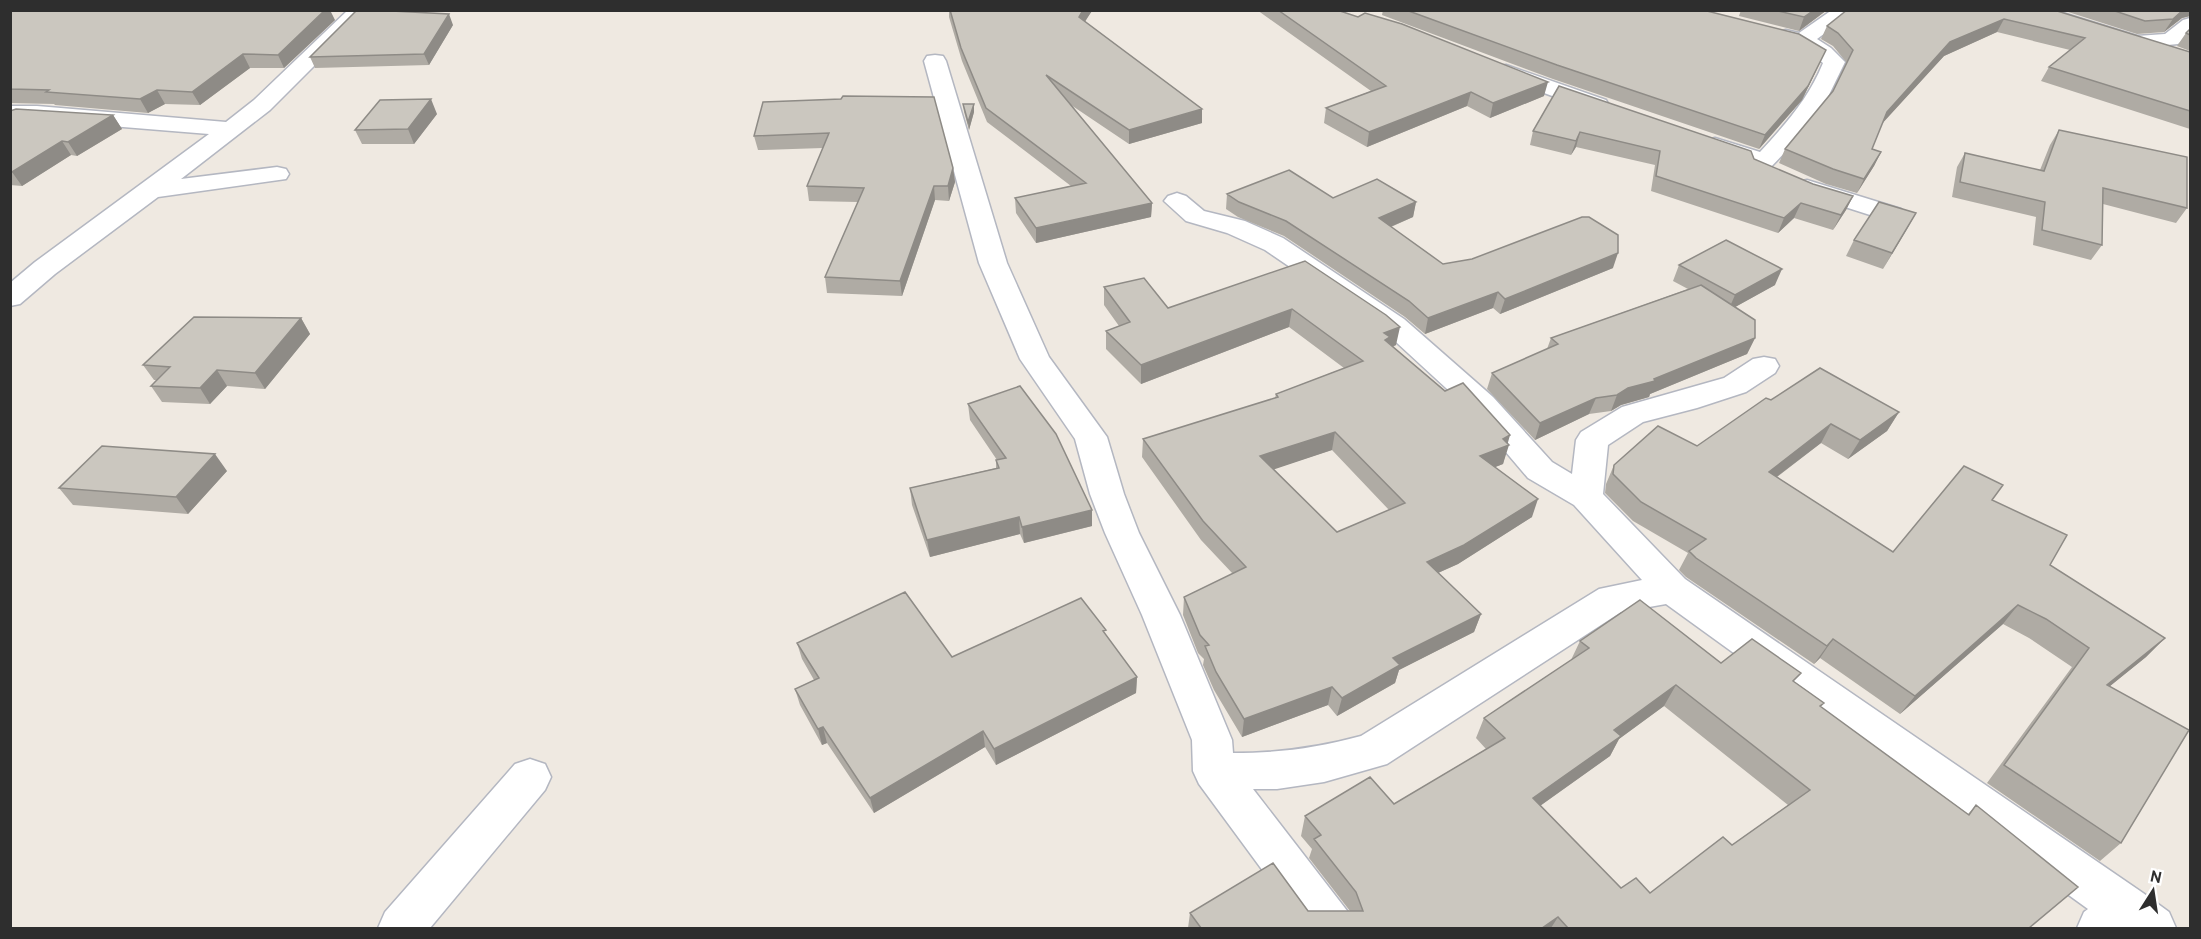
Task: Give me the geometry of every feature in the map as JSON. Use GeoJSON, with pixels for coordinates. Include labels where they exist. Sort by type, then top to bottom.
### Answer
{"type":"FeatureCollection","features":[{"type":"Feature","properties":{"kind":"street"},"geometry":{"type":"LineString","coordinates":[[10,297],[45,268],[152,190],[262,105],[314,52],[360,10]]}},
{"type":"Feature","properties":{"kind":"street"},"geometry":{"type":"LineString","coordinates":[[1806,40],[1807,36],[1846,10]]}},
{"type":"Feature","properties":{"kind":"street"},"geometry":{"type":"LineString","coordinates":[[2030,10],[2180,57]]}},
{"type":"Feature","properties":{"kind":"street"},"geometry":{"type":"LineString","coordinates":[[2136,42],[2171,40],[2190,24]]}},
{"type":"Feature","properties":{"kind":"street"},"geometry":{"type":"LineString","coordinates":[[1765,31],[1806,40],[1828,54],[1834,62],[1831,73],[1803,119],[1758,166],[1816,191],[1892,214]]}},
{"type":"Feature","properties":{"kind":"street"},"geometry":{"type":"LineString","coordinates":[[935,61],[993,263],[1035,359],[1091,437],[1107,494],[1118,523],[1161,615],[1212,740],[1214,771],[1332,928]]}},
{"type":"Feature","properties":{"kind":"street"},"geometry":{"type":"LineString","coordinates":[[1491,65],[1621,112]]}},
{"type":"Feature","properties":{"kind":"street"},"geometry":{"type":"LineString","coordinates":[[10,113],[37,113],[230,129]]}},
{"type":"Feature","properties":{"kind":"street"},"geometry":{"type":"LineString","coordinates":[[1698,139],[1764,162]]}},
{"type":"Feature","properties":{"kind":"street"},"geometry":{"type":"LineString","coordinates":[[152,190],[277,174]]}},
{"type":"Feature","properties":{"kind":"street"},"geometry":{"type":"LineString","coordinates":[[1178,201],[1195,216],[1236,227],[1274,244],[1394,325],[1482,404],[1540,470],[1586,497],[1672,589],[1878,736],[2127,922]]}},
{"type":"Feature","properties":{"kind":"street"},"geometry":{"type":"LineString","coordinates":[[1540,470],[1633,414],[1686,401],[1735,385],[1764,366]]}},
{"type":"Feature","properties":{"kind":"street"},"geometry":{"type":"LineString","coordinates":[[1586,497],[1592,440]]}},
{"type":"Feature","properties":{"kind":"street"},"geometry":{"type":"LineString","coordinates":[[1214,771],[1277,771],[1324,764],[1372,751],[1612,599],[1672,589]]}},
{"type":"Feature","properties":{"kind":"street"},"geometry":{"type":"LineString","coordinates":[[400,928],[530,777]]}},
{"type":"Feature","properties":{"kind":"building"},"geometry":{"type":"Polygon","coordinates":[[[10,10],[325,10],[278,55],[243,54],[192,92],[157,90],[140,99],[46,92],[49,90],[10,89],[10,10]]]}},
{"type":"Feature","properties":{"kind":"building"},"geometry":{"type":"Polygon","coordinates":[[[357,10],[449,14],[424,54],[310,57],[357,10]]]}},
{"type":"Feature","properties":{"kind":"building"},"geometry":{"type":"Polygon","coordinates":[[[950,10],[1083,10],[1079,17],[1202,109],[1129,130],[1046,75],[1152,203],[1036,228],[1015,198],[1086,183],[986,108],[961,48],[950,10]]]}},
{"type":"Feature","properties":{"kind":"building"},"geometry":{"type":"Polygon","coordinates":[[[1278,10],[1337,10],[1358,17],[1365,13],[1402,24],[1548,82],[1493,103],[1471,92],[1369,132],[1326,108],[1386,86],[1278,10]]]}},
{"type":"Feature","properties":{"kind":"building"},"geometry":{"type":"Polygon","coordinates":[[[1406,10],[1703,10],[1799,34],[1826,50],[1808,86],[1765,135],[1557,65],[1406,10]]]}},
{"type":"Feature","properties":{"kind":"building"},"geometry":{"type":"Polygon","coordinates":[[[1774,10],[1814,10],[1804,17],[1774,10]]]}},
{"type":"Feature","properties":{"kind":"building"},"geometry":{"type":"Polygon","coordinates":[[[1847,10],[2054,10],[2190,52],[2190,111],[2049,67],[2085,38],[2004,19],[1950,42],[1887,112],[1872,149],[1881,152],[1864,179],[1785,149],[1833,91],[1853,50],[1838,33],[1827,26],[1847,10]]]}},
{"type":"Feature","properties":{"kind":"building"},"geometry":{"type":"Polygon","coordinates":[[[2112,10],[2183,10],[2173,19],[2145,21],[2112,10]]]}},
{"type":"Feature","properties":{"kind":"building"},"geometry":{"type":"Polygon","coordinates":[[[1559,86],[1751,151],[1754,159],[1813,184],[1853,196],[1841,215],[1801,203],[1784,218],[1656,176],[1660,151],[1580,132],[1576,141],[1533,131],[1559,86]]]}},
{"type":"Feature","properties":{"kind":"building"},"geometry":{"type":"Polygon","coordinates":[[[843,96],[934,97],[953,168],[948,186],[934,186],[900,281],[825,277],[864,188],[807,186],[829,133],[754,136],[763,102],[841,99],[843,96]]]}},
{"type":"Feature","properties":{"kind":"building"},"geometry":{"type":"Polygon","coordinates":[[[431,99],[408,129],[355,130],[380,100],[431,99]]]}},
{"type":"Feature","properties":{"kind":"building"},"geometry":{"type":"Polygon","coordinates":[[[963,104],[974,104],[968,122],[963,104]]]}},
{"type":"Feature","properties":{"kind":"building"},"geometry":{"type":"Polygon","coordinates":[[[16,109],[113,115],[68,142],[62,141],[10,172],[10,111],[16,109]]]}},
{"type":"Feature","properties":{"kind":"building"},"geometry":{"type":"Polygon","coordinates":[[[2059,130],[2187,157],[2187,208],[2103,188],[2102,245],[2042,230],[2045,202],[1960,182],[1965,153],[2044,171],[2059,130]]]}},
{"type":"Feature","properties":{"kind":"building"},"geometry":{"type":"Polygon","coordinates":[[[1289,170],[1333,198],[1377,179],[1416,202],[1379,218],[1443,264],[1472,259],[1582,217],[1589,217],[1618,235],[1618,253],[1505,299],[1498,292],[1428,318],[1409,301],[1286,221],[1239,202],[1227,194],[1289,170]]]}},
{"type":"Feature","properties":{"kind":"building"},"geometry":{"type":"Polygon","coordinates":[[[1879,202],[1916,213],[1892,253],[1854,240],[1879,202]]]}},
{"type":"Feature","properties":{"kind":"building"},"geometry":{"type":"Polygon","coordinates":[[[1726,240],[1782,269],[1735,295],[1679,265],[1726,240]]]}},
{"type":"Feature","properties":{"kind":"building"},"geometry":{"type":"Polygon","coordinates":[[[1305,261],[1386,315],[1400,327],[1384,333],[1390,337],[1385,340],[1445,391],[1463,383],[1510,435],[1503,439],[1509,445],[1480,456],[1538,499],[1464,545],[1427,562],[1481,614],[1393,658],[1400,665],[1342,698],[1332,687],[1244,719],[1216,672],[1205,646],[1209,645],[1200,635],[1184,597],[1246,567],[1203,521],[1143,439],[1278,397],[1276,394],[1363,361],[1292,309],[1141,365],[1106,331],[1130,322],[1104,287],[1144,278],[1168,308],[1305,261]],[[1335,432],[1260,456],[1337,532],[1405,503],[1335,432]]]}},
{"type":"Feature","properties":{"kind":"building"},"geometry":{"type":"Polygon","coordinates":[[[1701,285],[1755,320],[1755,338],[1654,379],[1655,381],[1628,388],[1617,395],[1596,398],[1540,423],[1492,373],[1558,344],[1551,338],[1701,285]]]}},
{"type":"Feature","properties":{"kind":"building"},"geometry":{"type":"Polygon","coordinates":[[[194,317],[301,318],[255,373],[217,370],[200,388],[151,386],[170,367],[143,365],[194,317]]]}},
{"type":"Feature","properties":{"kind":"building"},"geometry":{"type":"Polygon","coordinates":[[[1820,368],[1899,412],[1860,440],[1831,424],[1769,472],[1893,552],[1964,466],[2003,485],[1992,500],[2067,535],[2050,565],[2165,638],[2107,685],[2189,730],[2121,843],[2004,765],[2089,648],[2046,619],[2018,605],[1915,696],[1833,639],[1827,646],[1696,558],[1689,551],[1706,539],[1641,502],[1613,474],[1614,465],[1658,426],[1697,446],[1766,398],[1771,400],[1820,368]]]}},
{"type":"Feature","properties":{"kind":"building"},"geometry":{"type":"Polygon","coordinates":[[[1020,386],[1056,434],[1092,510],[1022,527],[1019,517],[927,540],[910,488],[999,468],[996,460],[1006,458],[968,404],[1020,386]]]}},
{"type":"Feature","properties":{"kind":"building"},"geometry":{"type":"Polygon","coordinates":[[[102,446],[215,454],[176,497],[59,488],[102,446]]]}},
{"type":"Feature","properties":{"kind":"building"},"geometry":{"type":"Polygon","coordinates":[[[905,592],[952,657],[1081,598],[1106,630],[1103,631],[1137,677],[994,749],[983,731],[870,798],[823,727],[818,729],[795,689],[819,678],[797,643],[905,592]]]}},
{"type":"Feature","properties":{"kind":"building"},"geometry":{"type":"Polygon","coordinates":[[[1640,600],[1721,663],[1752,639],[1801,673],[1793,681],[1824,703],[1820,706],[1969,815],[1976,805],[2078,887],[2029,928],[1568,928],[1558,917],[1542,928],[1201,928],[1190,913],[1273,863],[1308,911],[1363,911],[1356,892],[1314,839],[1321,835],[1305,816],[1370,777],[1394,804],[1505,738],[1484,718],[1589,648],[1580,641],[1640,600]],[[1676,685],[1614,730],[1621,736],[1533,798],[1621,888],[1636,878],[1650,893],[1723,837],[1732,845],[1810,790],[1676,685]]]}}]}
